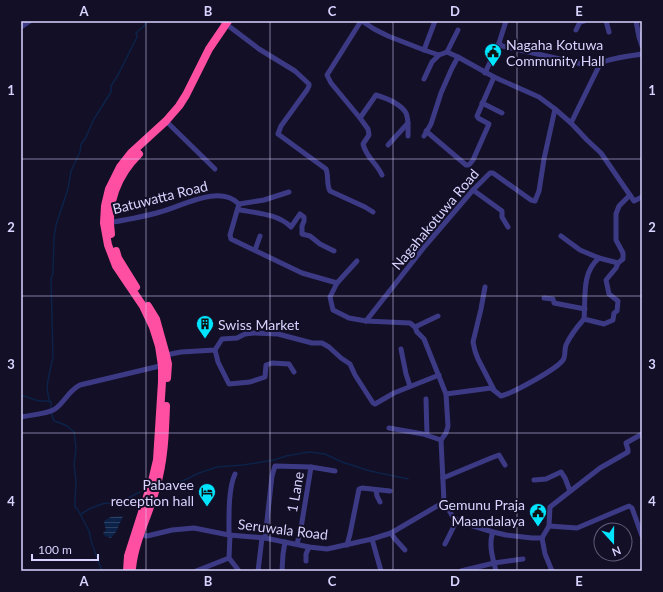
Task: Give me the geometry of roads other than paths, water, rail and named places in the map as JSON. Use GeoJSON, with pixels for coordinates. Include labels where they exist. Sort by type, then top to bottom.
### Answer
{"type":"FeatureCollection","features":[{"type":"Feature","properties":{"kind":"highway"},"geometry":{"type":"LineString","coordinates":[[127,571],[128,556],[156,489],[161,469],[164,449],[166,355],[156,319],[118,258],[107,223],[112,198],[120,177],[137,155],[181,111],[190,98],[228,23]]}},
{"type":"Feature","properties":{"kind":"highway"},"geometry":{"type":"LineString","coordinates":[[165,365],[153,327],[143,306],[116,266],[108,245],[105,206],[108,193],[120,167],[131,153],[166,121],[179,106],[209,49],[228,23]]}},
{"type":"Feature","properties":{"kind":"highway"},"geometry":{"type":"LineString","coordinates":[[132,571],[138,534]]}},
{"type":"Feature","properties":{"kind":"street"},"geometry":{"type":"LineString","coordinates":[[21,27],[30,21]]}},
{"type":"Feature","properties":{"kind":"street"},"geometry":{"type":"LineString","coordinates":[[382,175],[379,168],[365,151],[364,144],[369,135],[368,129],[327,76],[361,21],[388,36],[439,55]]}},
{"type":"Feature","properties":{"kind":"street"},"geometry":{"type":"LineString","coordinates":[[424,50],[435,21]]}},
{"type":"Feature","properties":{"kind":"street"},"geometry":{"type":"LineString","coordinates":[[485,73],[499,43],[506,21]]}},
{"type":"Feature","properties":{"kind":"street"},"geometry":{"type":"LineString","coordinates":[[576,30],[580,22],[584,21]]}},
{"type":"Feature","properties":{"kind":"street"},"geometry":{"type":"LineString","coordinates":[[606,21],[609,32]]}},
{"type":"Feature","properties":{"kind":"street"},"geometry":{"type":"LineString","coordinates":[[636,21],[642,46]]}},
{"type":"Feature","properties":{"kind":"street"},"geometry":{"type":"LineString","coordinates":[[228,23],[259,49],[295,71],[309,84],[307,90],[281,126],[278,134],[326,169],[328,172],[328,188],[330,191],[374,212]]}},
{"type":"Feature","properties":{"kind":"street"},"geometry":{"type":"LineString","coordinates":[[424,79],[432,62],[439,55],[447,52],[458,30]]}},
{"type":"Feature","properties":{"kind":"street"},"geometry":{"type":"LineString","coordinates":[[499,43],[502,46],[582,64]]}},
{"type":"Feature","properties":{"kind":"street"},"geometry":{"type":"LineString","coordinates":[[447,52],[485,73],[539,96],[571,123],[601,153],[634,201],[642,196]]}},
{"type":"Feature","properties":{"kind":"street"},"geometry":{"type":"LineString","coordinates":[[571,123],[602,62],[642,54]]}},
{"type":"Feature","properties":{"kind":"street"},"geometry":{"type":"LineString","coordinates":[[458,57],[441,93],[431,124],[425,134],[466,165],[470,165],[473,160],[489,124],[477,116],[494,77]]}},
{"type":"Feature","properties":{"kind":"street"},"geometry":{"type":"LineString","coordinates":[[360,118],[376,95],[385,98],[398,104],[406,113],[408,136]]}},
{"type":"Feature","properties":{"kind":"street"},"geometry":{"type":"LineString","coordinates":[[482,103],[502,113]]}},
{"type":"Feature","properties":{"kind":"street","name":"Nagahakotuwa Road"},"geometry":{"type":"LineString","coordinates":[[366,321],[425,246],[487,175],[493,173],[530,200],[535,201],[539,191],[544,159],[555,109]]}},
{"type":"Feature","properties":{"kind":"street"},"geometry":{"type":"LineString","coordinates":[[388,144],[408,123]]}},
{"type":"Feature","properties":{"kind":"street"},"geometry":{"type":"LineString","coordinates":[[169,124],[215,169]]}},
{"type":"Feature","properties":{"kind":"street"},"geometry":{"type":"LineString","coordinates":[[473,190],[502,211],[502,217],[508,227]]}},
{"type":"Feature","properties":{"kind":"street"},"geometry":{"type":"LineString","coordinates":[[289,192],[264,200],[239,204],[230,235],[231,240],[302,273],[337,283]]}},
{"type":"Feature","properties":{"kind":"street","name":"Batuwatta Road"},"geometry":{"type":"LineString","coordinates":[[107,223],[160,213],[207,196],[221,195],[234,199],[239,204]]}},
{"type":"Feature","properties":{"kind":"street"},"geometry":{"type":"LineString","coordinates":[[584,319],[604,324],[613,320],[614,314],[617,311],[618,301],[610,294],[606,280],[616,268],[618,263],[623,259],[623,253],[616,240],[616,214],[619,206],[630,195]]}},
{"type":"Feature","properties":{"kind":"street"},"geometry":{"type":"LineString","coordinates":[[238,210],[276,217],[291,227],[300,214],[304,216],[302,234],[310,236],[320,244],[334,251]]}},
{"type":"Feature","properties":{"kind":"street"},"geometry":{"type":"LineString","coordinates":[[255,250],[260,236]]}},
{"type":"Feature","properties":{"kind":"street"},"geometry":{"type":"LineString","coordinates":[[561,236],[580,250],[599,258],[618,263]]}},
{"type":"Feature","properties":{"kind":"street"},"geometry":{"type":"LineString","coordinates":[[485,286],[473,342],[474,351],[494,390],[501,396],[518,390],[556,367],[563,361],[565,356],[565,346],[576,328],[584,319],[585,282],[593,263],[599,258]]}},
{"type":"Feature","properties":{"kind":"street"},"geometry":{"type":"LineString","coordinates":[[357,261],[337,283],[330,297],[333,310],[349,318],[366,321],[410,322],[424,339],[446,394],[448,426],[442,440],[444,502],[453,516],[460,522],[493,532],[506,535],[542,538]]}},
{"type":"Feature","properties":{"kind":"street"},"geometry":{"type":"LineString","coordinates":[[544,298],[553,299],[554,303],[585,309]]}},
{"type":"Feature","properties":{"kind":"street"},"geometry":{"type":"LineString","coordinates":[[415,327],[438,316]]}},
{"type":"Feature","properties":{"kind":"street"},"geometry":{"type":"LineString","coordinates":[[294,372],[289,364],[272,363],[266,365],[265,377],[250,382],[229,384],[218,362],[215,350],[222,339],[237,338],[245,334],[278,334],[312,343],[322,344],[329,347],[350,364],[355,375],[375,404],[394,393],[438,375]]}},
{"type":"Feature","properties":{"kind":"street"},"geometry":{"type":"LineString","coordinates":[[401,349],[410,386]]}},
{"type":"Feature","properties":{"kind":"street"},"geometry":{"type":"LineString","coordinates":[[166,355],[181,352],[215,350]]}},
{"type":"Feature","properties":{"kind":"street"},"geometry":{"type":"LineString","coordinates":[[21,417],[54,410],[73,388],[80,385],[165,365]]}},
{"type":"Feature","properties":{"kind":"street"},"geometry":{"type":"LineString","coordinates":[[446,394],[491,388],[494,390]]}},
{"type":"Feature","properties":{"kind":"street"},"geometry":{"type":"LineString","coordinates":[[426,399],[427,435]]}},
{"type":"Feature","properties":{"kind":"street"},"geometry":{"type":"LineString","coordinates":[[389,428],[427,435],[442,440]]}},
{"type":"Feature","properties":{"kind":"street"},"geometry":{"type":"LineString","coordinates":[[552,571],[545,554],[542,538],[549,526],[550,507],[600,468],[628,452],[626,443],[642,434]]}},
{"type":"Feature","properties":{"kind":"street"},"geometry":{"type":"LineString","coordinates":[[443,478],[499,455],[505,465]]}},
{"type":"Feature","properties":{"kind":"street"},"geometry":{"type":"LineString","coordinates":[[258,571],[272,476],[275,466],[311,467]]}},
{"type":"Feature","properties":{"kind":"street","name":"1 Lane"},"geometry":{"type":"LineString","coordinates":[[297,544],[311,467],[335,471]]}},
{"type":"Feature","properties":{"kind":"street"},"geometry":{"type":"LineString","coordinates":[[534,480],[546,478],[561,472],[570,491]]}},
{"type":"Feature","properties":{"kind":"street"},"geometry":{"type":"LineString","coordinates":[[235,474],[232,481],[230,506],[229,558],[239,571]]}},
{"type":"Feature","properties":{"kind":"street"},"geometry":{"type":"LineString","coordinates":[[347,545],[359,489],[390,491]]}},
{"type":"Feature","properties":{"kind":"street"},"geometry":{"type":"LineString","coordinates":[[376,490],[380,502]]}},
{"type":"Feature","properties":{"kind":"street","name":"Seruwala Road"},"geometry":{"type":"LineString","coordinates":[[138,534],[146,536],[172,530],[194,528],[230,535],[264,538],[327,549],[372,539],[391,533],[444,502]]}},
{"type":"Feature","properties":{"kind":"street"},"geometry":{"type":"LineString","coordinates":[[549,526],[577,528],[629,506],[632,508],[642,536]]}},
{"type":"Feature","properties":{"kind":"street"},"geometry":{"type":"LineString","coordinates":[[445,544],[457,520]]}},
{"type":"Feature","properties":{"kind":"street"},"geometry":{"type":"LineString","coordinates":[[493,532],[491,537],[491,547],[496,571]]}},
{"type":"Feature","properties":{"kind":"street"},"geometry":{"type":"LineString","coordinates":[[391,533],[405,550]]}},
{"type":"Feature","properties":{"kind":"street"},"geometry":{"type":"LineString","coordinates":[[372,539],[380,571]]}},
{"type":"Feature","properties":{"kind":"street"},"geometry":{"type":"LineString","coordinates":[[282,571],[285,542]]}},
{"type":"Feature","properties":{"kind":"street"},"geometry":{"type":"LineString","coordinates":[[306,561],[306,554],[309,547]]}},
{"type":"Feature","properties":{"kind":"street"},"geometry":{"type":"LineString","coordinates":[[196,571],[229,558]]}},
{"type":"Feature","properties":{"kind":"street"},"geometry":{"type":"LineString","coordinates":[[461,571],[494,563],[524,559]]}},
{"type":"Feature","properties":{"kind":"water"},"geometry":{"type":"Polygon","coordinates":[[[123,516],[116,532],[111,538],[105,536],[103,533],[106,530],[104,523],[105,520],[111,517],[123,516]]]}},
{"type":"Feature","properties":{"kind":"waterway"},"geometry":{"type":"LineString","coordinates":[[51,402],[49,400],[47,388],[53,357],[51,279],[53,272],[56,225],[68,189],[71,171],[80,152],[81,144],[85,139],[94,119],[111,92],[111,86],[137,37],[136,33],[147,21]]}},
{"type":"Feature","properties":{"kind":"waterway"},"geometry":{"type":"LineString","coordinates":[[21,395],[39,401],[51,402],[51,409]]}},
{"type":"Feature","properties":{"kind":"waterway"},"geometry":{"type":"LineString","coordinates":[[51,412],[54,421],[67,426],[74,432],[76,450],[74,464],[76,481],[75,507],[89,531],[102,571]]}},
{"type":"Feature","properties":{"kind":"waterway"},"geometry":{"type":"LineString","coordinates":[[174,484],[217,467],[274,460],[286,456],[309,452],[325,454],[342,462],[370,471],[408,479]]}},
{"type":"Feature","properties":{"kind":"waterway"},"geometry":{"type":"LineString","coordinates":[[81,514],[91,508],[105,503],[124,505],[128,498],[140,492]]}},
{"type":"Feature","properties":{"kind":"place","name":"Nagaha Kotuwa Community Hall"},"geometry":{"type":"Point","coordinates":[493,67]}},
{"type":"Feature","properties":{"kind":"place","name":"Swiss Market"},"geometry":{"type":"Point","coordinates":[205,339]}},
{"type":"Feature","properties":{"kind":"place","name":"Pabavee reception hall"},"geometry":{"type":"Point","coordinates":[207,507]}},
{"type":"Feature","properties":{"kind":"place","name":"Gemunu Praja Maandalaya"},"geometry":{"type":"Point","coordinates":[538,527]}}]}
